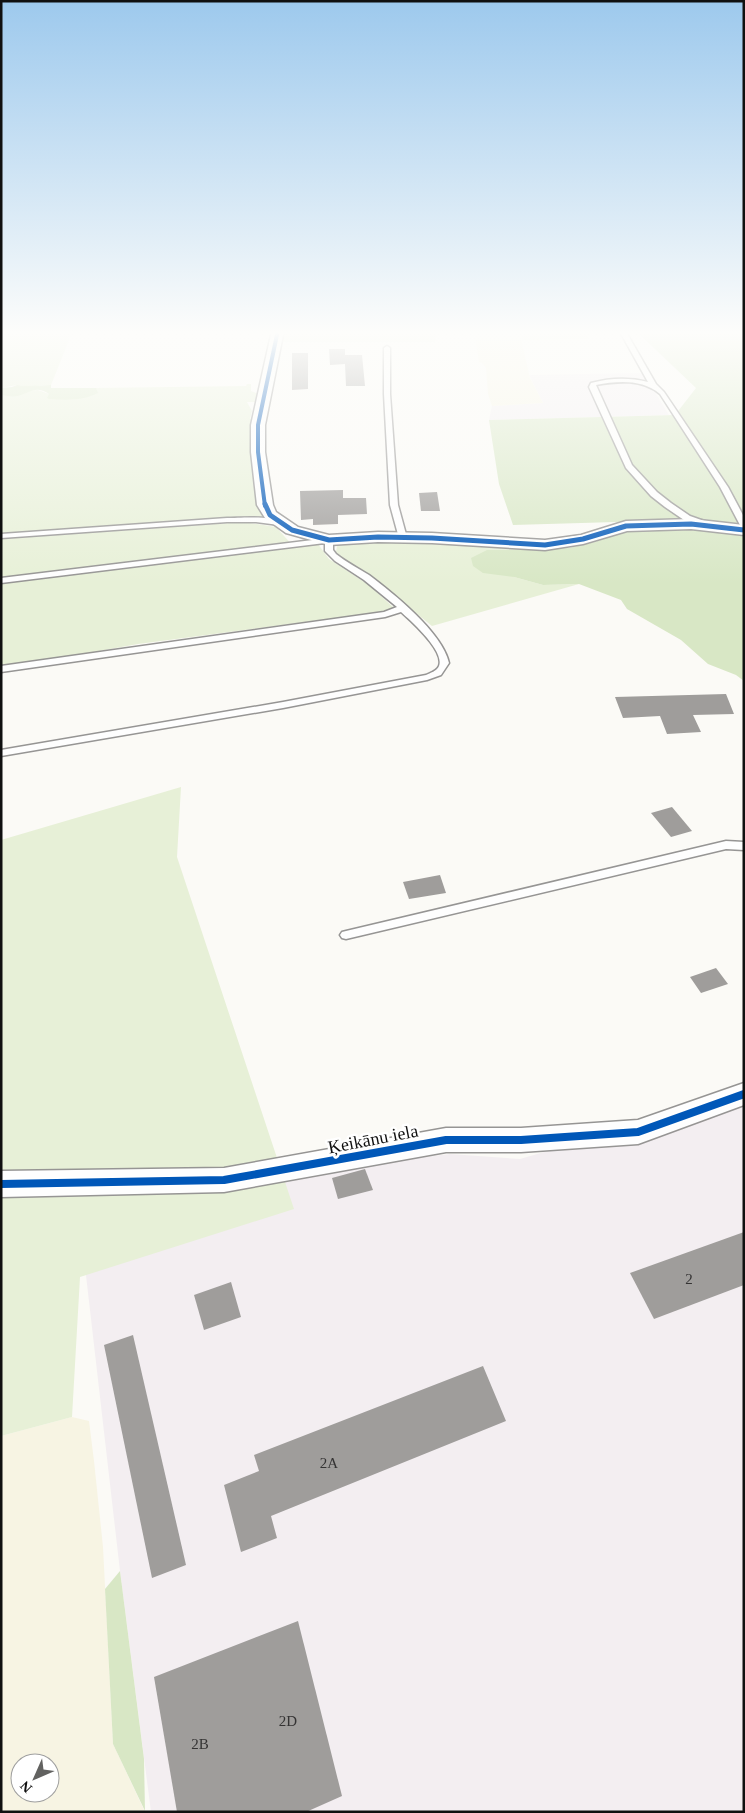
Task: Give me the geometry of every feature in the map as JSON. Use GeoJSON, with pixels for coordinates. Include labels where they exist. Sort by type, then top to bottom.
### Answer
{"type":"FeatureCollection","features":[{"type":"Feature","properties":{"kind":"street"},"geometry":{"type":"LineString","coordinates":[[260,415],[258,425],[258,452],[265,505],[270,515],[279,523],[306,535],[329,540],[432,538],[545,545],[583,539],[626,526],[704,524],[744,530]]}},
{"type":"Feature","properties":{"kind":"street","name":"Ķeikānu iela"},"geometry":{"type":"LineString","coordinates":[[1,1184],[224,1180],[446,1140],[521,1140],[638,1132],[744,1094]]}},
{"type":"Feature","properties":{"kind":"lane"},"geometry":{"type":"LineString","coordinates":[[388,415],[394,505],[403,538]]}},
{"type":"Feature","properties":{"kind":"lane"},"geometry":{"type":"LineString","coordinates":[[605,415],[629,466],[654,494],[687,518],[704,524]]}},
{"type":"Feature","properties":{"kind":"lane"},"geometry":{"type":"LineString","coordinates":[[677,415],[724,487],[744,525]]}},
{"type":"Feature","properties":{"kind":"lane"},"geometry":{"type":"LineString","coordinates":[[1,536],[227,520],[256,520],[279,523]]}},
{"type":"Feature","properties":{"kind":"lane"},"geometry":{"type":"LineString","coordinates":[[1,582],[329,540],[329,551],[336,558],[366,577],[403,608],[430,638],[443,656],[444,664],[441,670],[434,675],[282,705],[1,753]]}},
{"type":"Feature","properties":{"kind":"lane"},"geometry":{"type":"LineString","coordinates":[[1,669],[370,616],[403,608]]}},
{"type":"Feature","properties":{"kind":"lane"},"geometry":{"type":"LineString","coordinates":[[346,935],[677,858],[726,844],[744,846]]}},
{"type":"Feature","properties":{"kind":"shaded area"},"geometry":{"type":"Polygon","coordinates":[[[490,415],[669,415],[489,420],[490,415]]]}},
{"type":"Feature","properties":{"kind":"shaded area"},"geometry":{"type":"Polygon","coordinates":[[[744,1094],[744,1812],[151,1812],[120,1571],[77,1197],[450,1154],[520,1159],[744,1094]]]}},
{"type":"Feature","properties":{"kind":"shaded area"},"geometry":{"type":"Polygon","coordinates":[[[72,1417],[89,1421],[103,1547],[113,1744],[145,1812],[1,1812],[1,1436],[72,1417]]]}},
{"type":"Feature","properties":{"kind":"green space"},"geometry":{"type":"Polygon","coordinates":[[[1,415],[251,415],[250,419],[255,420],[266,519],[1,534],[1,415]]]}},
{"type":"Feature","properties":{"kind":"green space"},"geometry":{"type":"Polygon","coordinates":[[[744,415],[744,527],[736,523],[684,520],[513,525],[499,484],[489,420],[744,415]]]}},
{"type":"Feature","properties":{"kind":"green space"},"geometry":{"type":"Polygon","coordinates":[[[244,522],[276,527],[294,547],[318,544],[329,559],[369,585],[394,608],[381,612],[138,644],[1,667],[1,539],[244,522]]]}},
{"type":"Feature","properties":{"kind":"green space"},"geometry":{"type":"Polygon","coordinates":[[[697,527],[724,529],[744,537],[744,681],[736,675],[708,664],[681,640],[627,609],[621,600],[579,584],[543,585],[514,577],[483,573],[473,566],[471,558],[487,550],[569,548],[595,542],[620,533],[697,527]]]}},
{"type":"Feature","properties":{"kind":"green space"},"geometry":{"type":"Polygon","coordinates":[[[396,540],[519,549],[487,550],[514,577],[543,585],[579,584],[432,626],[363,571],[341,558],[336,552],[337,546],[344,543],[396,540]]]}},
{"type":"Feature","properties":{"kind":"green space"},"geometry":{"type":"Polygon","coordinates":[[[181,787],[177,857],[294,1209],[80,1277],[72,1417],[1,1436],[1,840],[181,787]]]}},
{"type":"Feature","properties":{"kind":"green space"},"geometry":{"type":"Polygon","coordinates":[[[120,1571],[144,1759],[145,1811],[113,1744],[105,1589],[120,1571]]]}},
{"type":"Feature","properties":{"kind":"building"},"geometry":{"type":"Polygon","coordinates":[[[343,490],[343,498],[366,498],[367,514],[338,515],[338,524],[313,525],[313,519],[301,520],[300,491],[343,490]]]}},
{"type":"Feature","properties":{"kind":"building"},"geometry":{"type":"Polygon","coordinates":[[[437,492],[440,511],[421,511],[419,493],[437,492]]]}},
{"type":"Feature","properties":{"kind":"building"},"geometry":{"type":"Polygon","coordinates":[[[726,694],[734,714],[693,715],[701,732],[667,734],[660,716],[623,718],[615,697],[726,694]]]}},
{"type":"Feature","properties":{"kind":"building"},"geometry":{"type":"Polygon","coordinates":[[[672,807],[692,831],[671,837],[651,813],[672,807]]]}},
{"type":"Feature","properties":{"kind":"building"},"geometry":{"type":"Polygon","coordinates":[[[440,875],[446,893],[409,899],[403,882],[440,875]]]}},
{"type":"Feature","properties":{"kind":"building"},"geometry":{"type":"Polygon","coordinates":[[[716,968],[728,984],[701,993],[690,977],[716,968]]]}},
{"type":"Feature","properties":{"kind":"building"},"geometry":{"type":"Polygon","coordinates":[[[365,1169],[373,1190],[338,1199],[332,1178],[365,1169]]]}},
{"type":"Feature","properties":{"kind":"building"},"geometry":{"type":"Polygon","coordinates":[[[744,1232],[744,1285],[654,1319],[630,1273],[744,1232]]]}},
{"type":"Feature","properties":{"kind":"building"},"geometry":{"type":"Polygon","coordinates":[[[231,1282],[241,1317],[204,1330],[194,1295],[231,1282]]]}},
{"type":"Feature","properties":{"kind":"building"},"geometry":{"type":"Polygon","coordinates":[[[133,1335],[186,1565],[152,1578],[104,1345],[133,1335]]]}},
{"type":"Feature","properties":{"kind":"building"},"geometry":{"type":"Polygon","coordinates":[[[483,1366],[506,1421],[271,1516],[277,1538],[241,1552],[224,1485],[259,1471],[254,1455],[483,1366]]]}},
{"type":"Feature","properties":{"kind":"building"},"geometry":{"type":"Polygon","coordinates":[[[298,1621],[342,1796],[306,1812],[177,1812],[154,1677],[298,1621]]]}},
{"type":"Feature","properties":{"kind":"cycle path"},"geometry":{"type":"LineString","coordinates":[[260,415],[258,425],[258,452],[265,505],[270,515],[292,530],[329,540],[378,537],[432,538],[545,545],[583,539],[626,526],[691,524],[744,530]]}},
{"type":"Feature","properties":{"kind":"cycle path"},"geometry":{"type":"LineString","coordinates":[[1,1184],[224,1180],[446,1140],[521,1140],[638,1132],[744,1094]]}}]}
